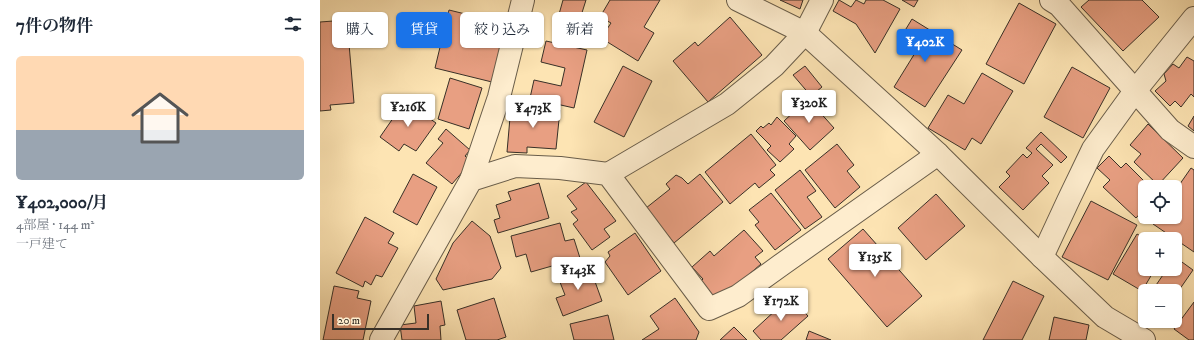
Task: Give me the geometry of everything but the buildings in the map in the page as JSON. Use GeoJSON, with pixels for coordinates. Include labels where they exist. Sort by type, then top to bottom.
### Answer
{"type":"FeatureCollection","features":[{"type":"Feature","properties":{"kind":"street"},"geometry":{"type":"LineString","coordinates":[[381,340],[472,180],[499,97],[523,0]]}},
{"type":"Feature","properties":{"kind":"street"},"geometry":{"type":"LineString","coordinates":[[738,0],[805,33],[938,154],[1105,318],[1144,340]]}},
{"type":"Feature","properties":{"kind":"street"},"geometry":{"type":"LineString","coordinates":[[472,180],[515,166],[560,168],[608,174],[727,104],[774,66],[805,33],[822,0]]}},
{"type":"Feature","properties":{"kind":"street"},"geometry":{"type":"LineString","coordinates":[[1051,0],[1059,5],[1170,130],[1194,147]]}},
{"type":"Feature","properties":{"kind":"street"},"geometry":{"type":"LineString","coordinates":[[1042,257],[1093,149],[1135,91],[1194,18]]}},
{"type":"Feature","properties":{"kind":"street"},"geometry":{"type":"LineString","coordinates":[[608,174],[709,309],[738,296],[938,154]]}}]}
